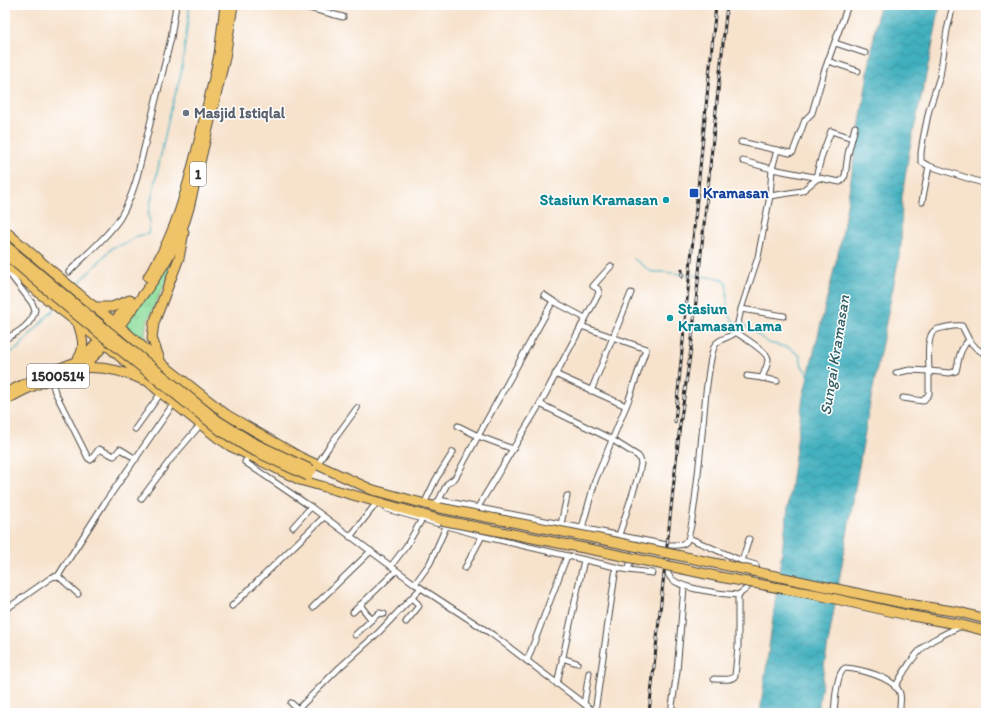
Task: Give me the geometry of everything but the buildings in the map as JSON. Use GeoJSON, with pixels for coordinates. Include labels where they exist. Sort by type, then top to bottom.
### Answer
{"type":"FeatureCollection","features":[{"type":"Feature","properties":{"kind":"highway","name":"1"},"geometry":{"type":"LineString","coordinates":[[117,323],[152,271],[162,253],[184,202],[214,78],[219,53],[225,5]]}},
{"type":"Feature","properties":{"kind":"highway","name":"1"},"geometry":{"type":"LineString","coordinates":[[100,343],[161,268],[186,219],[221,80],[233,5]]}},
{"type":"Feature","properties":{"kind":"highway"},"geometry":{"type":"LineString","coordinates":[[161,363],[153,344],[153,327],[179,258],[186,219]]}},
{"type":"Feature","properties":{"kind":"highway"},"geometry":{"type":"LineString","coordinates":[[5,231],[94,307],[117,323],[161,363],[227,415],[300,457],[313,470]]}},
{"type":"Feature","properties":{"kind":"highway"},"geometry":{"type":"LineString","coordinates":[[5,245],[223,424],[252,442],[313,470],[374,502]]}},
{"type":"Feature","properties":{"kind":"highway"},"geometry":{"type":"LineString","coordinates":[[5,254],[78,316],[221,432],[250,448],[375,491],[908,604],[963,613],[986,619]]}},
{"type":"Feature","properties":{"kind":"highway"},"geometry":{"type":"LineString","coordinates":[[5,263],[100,343],[218,438],[249,456],[300,480],[444,523],[604,552],[720,578],[818,595],[986,631]]}},
{"type":"Feature","properties":{"kind":"highway"},"geometry":{"type":"LineString","coordinates":[[94,307],[112,307],[132,299]]}},
{"type":"Feature","properties":{"kind":"highway"},"geometry":{"type":"LineString","coordinates":[[75,321],[84,343],[82,354],[77,365],[111,369],[130,374],[153,386]]}},
{"type":"Feature","properties":{"kind":"highway","name":"1500514"},"geometry":{"type":"LineString","coordinates":[[5,401],[77,365],[100,343]]}},
{"type":"Feature","properties":{"kind":"highway","name":"1500514"},"geometry":{"type":"LineString","coordinates":[[5,393],[77,365]]}},
{"type":"Feature","properties":{"kind":"street"},"geometry":{"type":"LineString","coordinates":[[69,272],[105,237],[120,218],[130,198],[136,181],[171,38],[176,5]]}},
{"type":"Feature","properties":{"kind":"street"},"geometry":{"type":"LineString","coordinates":[[298,5],[344,17]]}},
{"type":"Feature","properties":{"kind":"street"},"geometry":{"type":"LineString","coordinates":[[740,142],[790,153],[794,152],[805,120],[812,112],[848,5]]}},
{"type":"Feature","properties":{"kind":"street"},"geometry":{"type":"LineString","coordinates":[[953,5],[947,30],[940,76],[929,110],[921,153],[922,162],[986,184]]}},
{"type":"Feature","properties":{"kind":"street"},"geometry":{"type":"LineString","coordinates":[[835,43],[865,52]]}},
{"type":"Feature","properties":{"kind":"street"},"geometry":{"type":"LineString","coordinates":[[828,62],[858,70]]}},
{"type":"Feature","properties":{"kind":"street"},"geometry":{"type":"LineString","coordinates":[[743,161],[772,169],[836,182],[842,181],[845,176],[847,160],[855,128]]}},
{"type":"Feature","properties":{"kind":"street"},"geometry":{"type":"LineString","coordinates":[[770,196],[802,191],[817,178],[822,155],[831,131],[852,138]]}},
{"type":"Feature","properties":{"kind":"street"},"geometry":{"type":"LineString","coordinates":[[434,504],[478,507],[667,545],[676,546],[686,543],[689,538],[693,516],[707,383],[714,348],[717,343],[728,337],[736,329],[758,257],[770,196],[772,169],[777,150]]}},
{"type":"Feature","properties":{"kind":"street"},"geometry":{"type":"LineString","coordinates":[[922,202],[930,166]]}},
{"type":"Feature","properties":{"kind":"street"},"geometry":{"type":"LineString","coordinates":[[478,507],[540,404],[580,326],[599,293],[598,289],[594,286],[610,266]]}},
{"type":"Feature","properties":{"kind":"street"},"geometry":{"type":"LineString","coordinates":[[5,268],[32,303],[35,310],[31,319],[22,329],[5,339]]}},
{"type":"Feature","properties":{"kind":"street"},"geometry":{"type":"LineString","coordinates":[[591,391],[631,293]]}},
{"type":"Feature","properties":{"kind":"street"},"geometry":{"type":"LineString","coordinates":[[544,294],[553,301],[585,318]]}},
{"type":"Feature","properties":{"kind":"street"},"geometry":{"type":"LineString","coordinates":[[434,504],[447,484],[455,478],[458,473],[553,301]]}},
{"type":"Feature","properties":{"kind":"street"},"geometry":{"type":"LineString","coordinates":[[741,309],[784,316]]}},
{"type":"Feature","properties":{"kind":"street"},"geometry":{"type":"LineString","coordinates":[[903,398],[923,401],[928,397],[930,388],[928,350],[930,336],[934,331],[960,325],[964,328],[969,340],[976,348],[986,355]]}},
{"type":"Feature","properties":{"kind":"street"},"geometry":{"type":"LineString","coordinates":[[580,326],[646,350],[626,406],[611,439],[595,481],[582,528]]}},
{"type":"Feature","properties":{"kind":"street"},"geometry":{"type":"LineString","coordinates":[[736,329],[766,355],[768,361],[762,378]]}},
{"type":"Feature","properties":{"kind":"street"},"geometry":{"type":"LineString","coordinates":[[896,373],[910,370],[950,373],[956,371],[962,349],[969,340]]}},
{"type":"Feature","properties":{"kind":"street"},"geometry":{"type":"LineString","coordinates":[[555,374],[626,406]]}},
{"type":"Feature","properties":{"kind":"street"},"geometry":{"type":"LineString","coordinates":[[748,376],[777,382]]}},
{"type":"Feature","properties":{"kind":"street"},"geometry":{"type":"LineString","coordinates":[[51,378],[55,392],[88,458],[91,460],[99,449],[114,456],[120,449],[136,459]]}},
{"type":"Feature","properties":{"kind":"street"},"geometry":{"type":"LineString","coordinates":[[135,429],[161,393]]}},
{"type":"Feature","properties":{"kind":"street"},"geometry":{"type":"LineString","coordinates":[[5,610],[52,577],[58,576],[104,504],[174,403]]}},
{"type":"Feature","properties":{"kind":"street"},"geometry":{"type":"LineString","coordinates":[[540,404],[611,439],[638,456],[641,464],[619,535]]}},
{"type":"Feature","properties":{"kind":"street"},"geometry":{"type":"LineString","coordinates":[[313,470],[357,408]]}},
{"type":"Feature","properties":{"kind":"street"},"geometry":{"type":"LineString","coordinates":[[141,499],[171,459],[201,424]]}},
{"type":"Feature","properties":{"kind":"street"},"geometry":{"type":"LineString","coordinates":[[458,426],[478,436],[512,449]]}},
{"type":"Feature","properties":{"kind":"street"},"geometry":{"type":"LineString","coordinates":[[434,504],[436,479],[453,452]]}},
{"type":"Feature","properties":{"kind":"street"},"geometry":{"type":"LineString","coordinates":[[249,456],[245,462],[311,507],[396,571],[493,634],[596,713],[616,568]]}},
{"type":"Feature","properties":{"kind":"street"},"geometry":{"type":"LineString","coordinates":[[561,524],[567,496]]}},
{"type":"Feature","properties":{"kind":"street"},"geometry":{"type":"LineString","coordinates":[[350,537],[374,502],[422,519],[444,523],[482,536],[616,568],[652,573]]}},
{"type":"Feature","properties":{"kind":"street"},"geometry":{"type":"LineString","coordinates":[[292,527],[311,507]]}},
{"type":"Feature","properties":{"kind":"street"},"geometry":{"type":"LineString","coordinates":[[232,606],[324,517]]}},
{"type":"Feature","properties":{"kind":"street"},"geometry":{"type":"LineString","coordinates":[[391,566],[407,545],[422,519]]}},
{"type":"Feature","properties":{"kind":"street"},"geometry":{"type":"LineString","coordinates":[[416,584],[430,563],[444,523]]}},
{"type":"Feature","properties":{"kind":"street"},"geometry":{"type":"LineString","coordinates":[[465,568],[482,536]]}},
{"type":"Feature","properties":{"kind":"street"},"geometry":{"type":"LineString","coordinates":[[667,545],[668,574],[672,579],[684,587],[738,595],[749,588],[758,568],[756,565],[742,561],[689,538]]}},
{"type":"Feature","properties":{"kind":"street"},"geometry":{"type":"LineString","coordinates":[[628,570],[639,539]]}},
{"type":"Feature","properties":{"kind":"street"},"geometry":{"type":"LineString","coordinates":[[742,561],[749,539]]}},
{"type":"Feature","properties":{"kind":"street"},"geometry":{"type":"LineString","coordinates":[[313,607],[370,551]]}},
{"type":"Feature","properties":{"kind":"street"},"geometry":{"type":"LineString","coordinates":[[527,660],[567,556]]}},
{"type":"Feature","properties":{"kind":"street"},"geometry":{"type":"LineString","coordinates":[[557,684],[584,560]]}},
{"type":"Feature","properties":{"kind":"street"},"geometry":{"type":"LineString","coordinates":[[353,612],[396,571]]}},
{"type":"Feature","properties":{"kind":"street"},"geometry":{"type":"LineString","coordinates":[[58,576],[78,594]]}},
{"type":"Feature","properties":{"kind":"street"},"geometry":{"type":"LineString","coordinates":[[671,713],[677,671],[684,587]]}},
{"type":"Feature","properties":{"kind":"street"},"geometry":{"type":"LineString","coordinates":[[291,703],[298,709],[339,668],[379,632],[421,588]]}},
{"type":"Feature","properties":{"kind":"street"},"geometry":{"type":"LineString","coordinates":[[714,678],[730,679],[736,676],[738,646],[738,595]]}},
{"type":"Feature","properties":{"kind":"street"},"geometry":{"type":"LineString","coordinates":[[406,622],[419,606],[412,598]]}},
{"type":"Feature","properties":{"kind":"street"},"geometry":{"type":"LineString","coordinates":[[360,605],[371,619]]}},
{"type":"Feature","properties":{"kind":"street"},"geometry":{"type":"LineString","coordinates":[[355,635],[380,612],[384,614]]}},
{"type":"Feature","properties":{"kind":"street"},"geometry":{"type":"LineString","coordinates":[[895,687],[912,658],[932,640],[962,625]]}},
{"type":"Feature","properties":{"kind":"street"},"geometry":{"type":"LineString","coordinates":[[562,658],[577,663]]}},
{"type":"Feature","properties":{"kind":"street"},"geometry":{"type":"LineString","coordinates":[[834,713],[838,681],[843,668],[875,674],[895,687],[900,694],[900,707]]}},
{"type":"Feature","properties":{"kind":"street"},"geometry":{"type":"LineString","coordinates":[[584,704],[589,674]]}},
{"type":"Feature","properties":{"kind":"green space"},"geometry":{"type":"Polygon","coordinates":[[[179,242],[171,270],[146,325],[145,336],[149,348],[124,325],[179,242]]]}},
{"type":"Feature","properties":{"kind":"water","name":"Sungai Kramasan"},"geometry":{"type":"Polygon","coordinates":[[[879,5],[940,5],[909,152],[902,197],[901,247],[869,409],[824,667],[818,713],[760,713],[803,397],[841,241],[879,5]]]}},
{"type":"Feature","properties":{"kind":"waterway"},"geometry":{"type":"LineString","coordinates":[[76,286],[113,247],[127,243],[137,236],[148,234],[150,221],[148,215],[169,117],[181,74],[190,5]]}},
{"type":"Feature","properties":{"kind":"waterway"},"geometry":{"type":"LineString","coordinates":[[634,259],[652,272],[719,278],[726,282],[727,309],[731,319],[736,323]]}},
{"type":"Feature","properties":{"kind":"waterway"},"geometry":{"type":"LineString","coordinates":[[5,356],[18,348],[54,309]]}},
{"type":"Feature","properties":{"kind":"waterway"},"geometry":{"type":"LineString","coordinates":[[739,323],[743,324],[769,343],[790,348],[800,356],[802,366],[809,375]]}},
{"type":"Feature","properties":{"kind":"railway"},"geometry":{"type":"LineString","coordinates":[[675,422],[716,5]]}},
{"type":"Feature","properties":{"kind":"railway"},"geometry":{"type":"LineString","coordinates":[[649,713],[680,425],[691,349],[727,5]]}},
{"type":"Feature","properties":{"kind":"railway"},"geometry":{"type":"LineString","coordinates":[[682,270],[682,277]]}},
{"type":"Feature","properties":{"kind":"place","name":"Masjid Istiqlal"},"geometry":{"type":"Point","coordinates":[186,113]}},
{"type":"Feature","properties":{"kind":"place","name":"Kramasan"},"geometry":{"type":"Point","coordinates":[694,193]}},
{"type":"Feature","properties":{"kind":"place","name":"Stasiun Kramasan"},"geometry":{"type":"Point","coordinates":[666,200]}},
{"type":"Feature","properties":{"kind":"place","name":"Stasiun Kramasan Lama"},"geometry":{"type":"Point","coordinates":[670,318]}}]}
